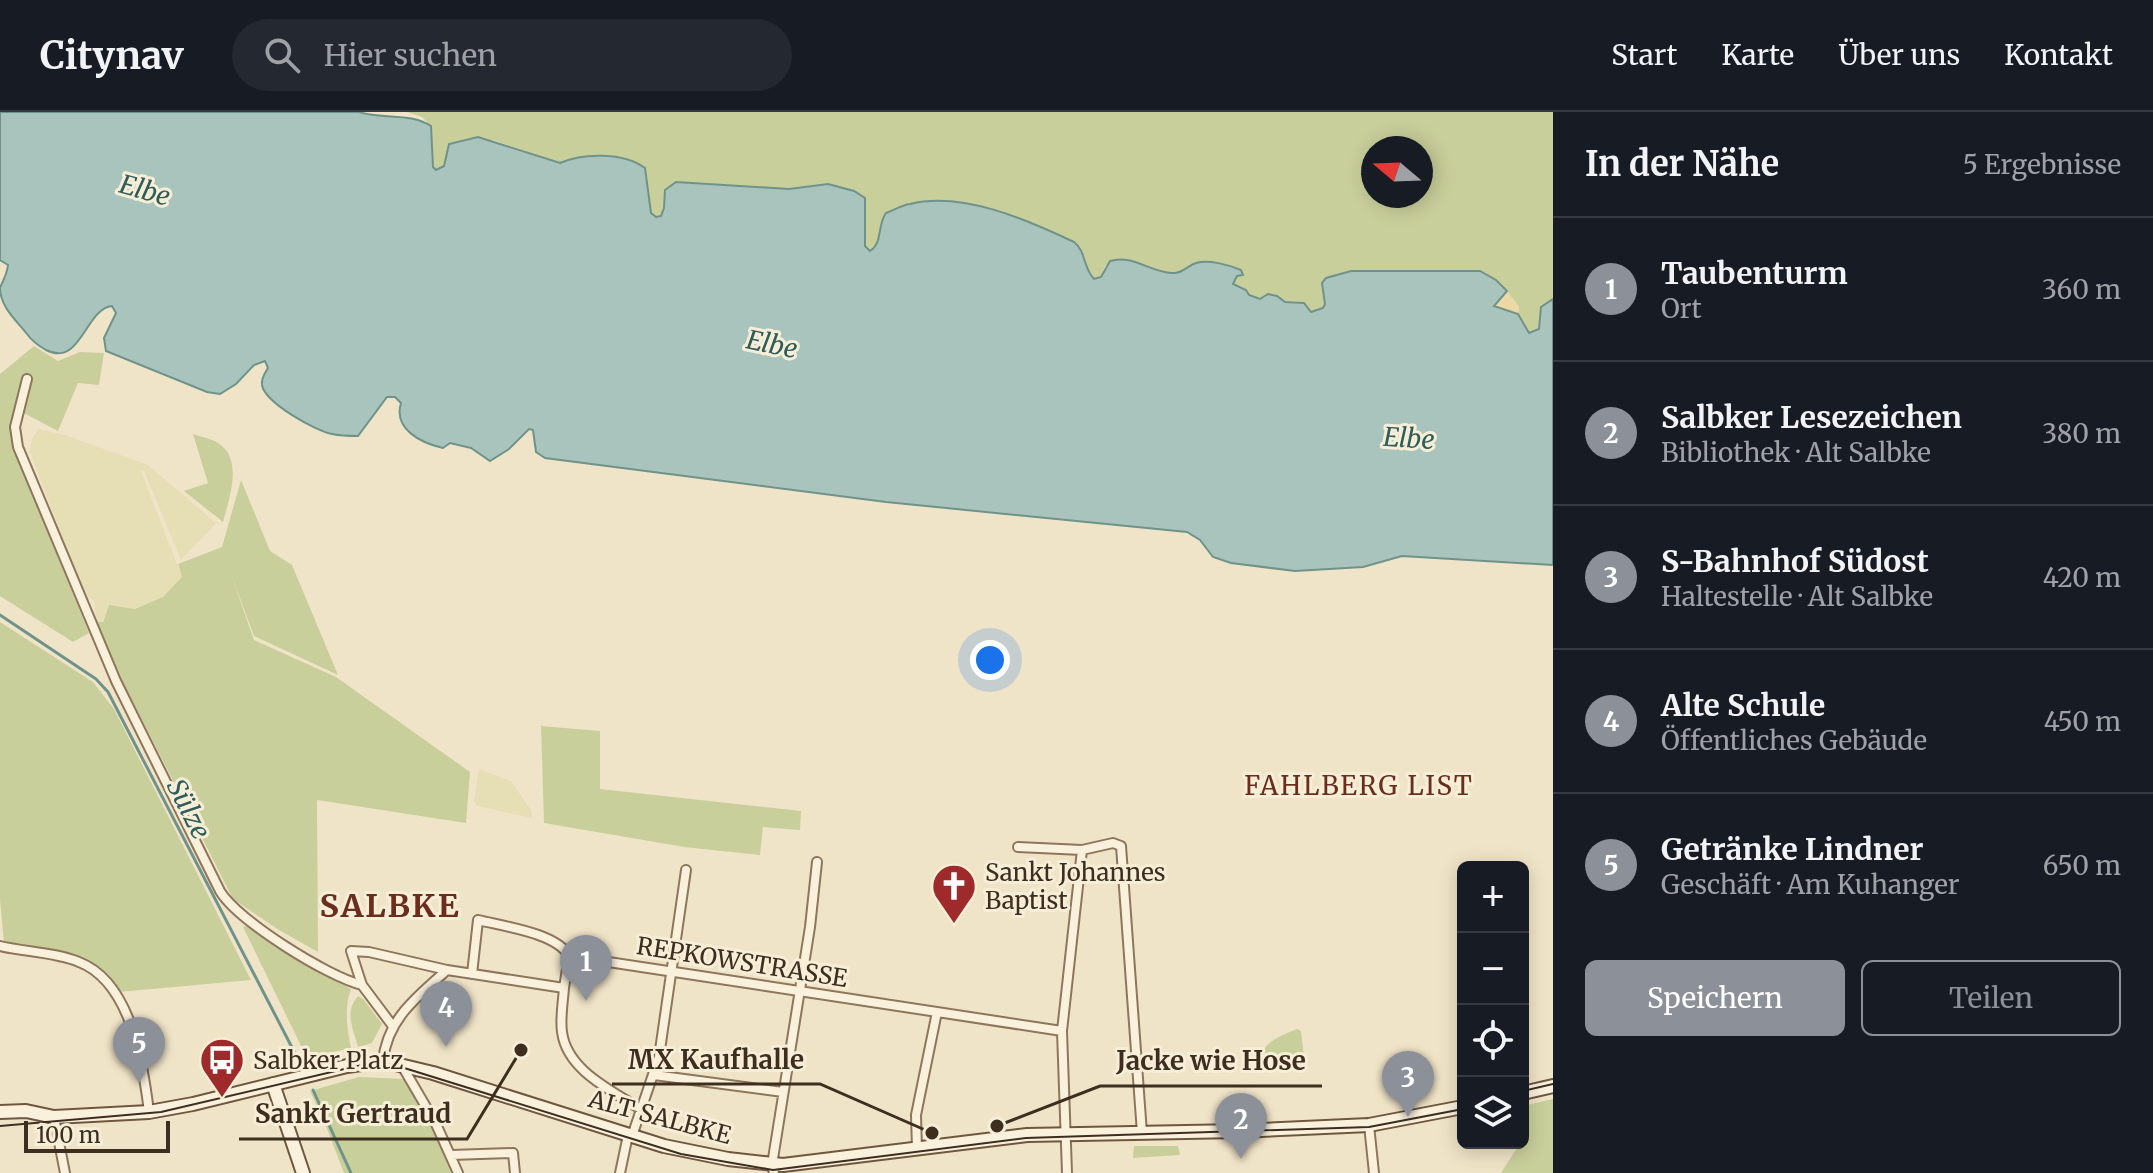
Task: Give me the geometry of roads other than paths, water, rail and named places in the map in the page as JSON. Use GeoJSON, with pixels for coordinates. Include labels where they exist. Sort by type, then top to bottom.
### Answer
{"type":"FeatureCollection","features":[{"type":"Feature","properties":{"kind":"main road","name":"ALT SALBKE"},"geometry":{"type":"LineString","coordinates":[[0,1112],[32,1111],[54,1117],[149,1112],[347,1066],[383,1061],[688,1152],[773,1169],[1065,1133],[1369,1125],[1457,1108]]}},
{"type":"Feature","properties":{"kind":"main road"},"geometry":{"type":"LineString","coordinates":[[273,1084],[303,1173]]}},
{"type":"Feature","properties":{"kind":"main road"},"geometry":{"type":"LineString","coordinates":[[1529,1092],[1553,1086]]}},
{"type":"Feature","properties":{"kind":"street"},"geometry":{"type":"LineString","coordinates":[[27,379],[15,427],[18,447],[116,681],[220,891],[242,915],[321,968],[362,985]]}},
{"type":"Feature","properties":{"kind":"street"},"geometry":{"type":"LineString","coordinates":[[1018,847],[1082,850],[1115,843],[1123,850],[1142,1133]]}},
{"type":"Feature","properties":{"kind":"street"},"geometry":{"type":"LineString","coordinates":[[1067,1173],[1062,1031],[1082,850]]}},
{"type":"Feature","properties":{"kind":"street"},"geometry":{"type":"LineString","coordinates":[[773,1169],[817,862]]}},
{"type":"Feature","properties":{"kind":"street"},"geometry":{"type":"LineString","coordinates":[[620,1173],[630,1135],[654,1075],[686,870]]}},
{"type":"Feature","properties":{"kind":"street","name":"REPKOWSTRASSE"},"geometry":{"type":"LineString","coordinates":[[472,974],[478,920],[543,937],[565,949],[569,956],[1062,1031]]}},
{"type":"Feature","properties":{"kind":"street"},"geometry":{"type":"LineString","coordinates":[[0,946],[74,960],[91,968],[110,985],[137,1043],[149,1112]]}},
{"type":"Feature","properties":{"kind":"street"},"geometry":{"type":"LineString","coordinates":[[392,1025],[362,985],[351,951],[371,952],[447,970],[564,988]]}},
{"type":"Feature","properties":{"kind":"street"},"geometry":{"type":"LineString","coordinates":[[569,956],[561,1028],[570,1053],[588,1074],[642,1110]]}},
{"type":"Feature","properties":{"kind":"street"},"geometry":{"type":"LineString","coordinates":[[383,1061],[384,1045],[392,1025],[447,970]]}},
{"type":"Feature","properties":{"kind":"street"},"geometry":{"type":"LineString","coordinates":[[917,1149],[916,1115],[937,1012]]}},
{"type":"Feature","properties":{"kind":"street"},"geometry":{"type":"LineString","coordinates":[[401,1064],[416,1086],[458,1173]]}},
{"type":"Feature","properties":{"kind":"street"},"geometry":{"type":"LineString","coordinates":[[654,1075],[783,1092]]}},
{"type":"Feature","properties":{"kind":"street"},"geometry":{"type":"LineString","coordinates":[[54,1117],[65,1173]]}},
{"type":"Feature","properties":{"kind":"street"},"geometry":{"type":"LineString","coordinates":[[1369,1125],[1374,1173]]}},
{"type":"Feature","properties":{"kind":"street"},"geometry":{"type":"LineString","coordinates":[[451,1155],[513,1153],[515,1173]]}},
{"type":"Feature","properties":{"kind":"water","name":"Elbe"},"geometry":{"type":"Polygon","coordinates":[[[0,112],[359,112],[414,119],[431,126],[433,167],[436,170],[444,166],[449,144],[478,137],[560,163],[591,156],[626,159],[645,168],[651,213],[656,217],[661,216],[664,208],[665,190],[676,182],[789,189],[828,184],[854,191],[865,198],[865,246],[870,251],[877,243],[886,213],[907,205],[951,201],[1016,217],[1074,242],[1094,279],[1101,277],[1110,261],[1118,259],[1172,273],[1196,263],[1212,262],[1241,270],[1243,275],[1237,276],[1233,284],[1246,290],[1249,295],[1260,299],[1268,294],[1285,302],[1304,303],[1311,312],[1323,308],[1325,304],[1322,283],[1326,278],[1351,271],[1480,271],[1507,291],[1494,306],[1518,314],[1529,333],[1539,329],[1541,307],[1553,299],[1553,565],[1402,556],[1363,567],[1295,571],[1231,563],[1213,557],[1200,540],[1187,532],[886,502],[545,458],[536,452],[533,430],[529,429],[509,449],[490,461],[471,448],[450,443],[443,448],[418,438],[401,420],[401,403],[395,397],[387,397],[358,436],[332,434],[304,422],[272,400],[262,385],[268,368],[265,361],[254,365],[236,384],[220,394],[207,392],[106,351],[104,338],[116,313],[112,306],[95,317],[67,351],[58,353],[46,350],[31,339],[10,313],[0,288],[8,265],[0,260],[0,112]]]}},
{"type":"Feature","properties":{"kind":"waterway","name":"Sülze"},"geometry":{"type":"LineString","coordinates":[[0,615],[96,679],[108,692],[299,1061]]}},
{"type":"Feature","properties":{"kind":"waterway","name":"Sülze"},"geometry":{"type":"LineString","coordinates":[[313,1090],[351,1173]]}},
{"type":"Feature","properties":{"kind":"tram line"},"geometry":{"type":"LineString","coordinates":[[0,1126],[161,1112],[380,1063],[681,1154],[773,1170],[1026,1138],[1369,1127],[1457,1110]]}},
{"type":"Feature","properties":{"kind":"tram line"},"geometry":{"type":"LineString","coordinates":[[1529,1090],[1553,1084]]}},
{"type":"Feature","properties":{"kind":"place","name":"Sankt Johannes Baptist"},"geometry":{"type":"Point","coordinates":[954,925]}},
{"type":"Feature","properties":{"kind":"place","name":"Taubenturm"},"geometry":{"type":"Point","coordinates":[586,1001]}},
{"type":"Feature","properties":{"kind":"place","name":"Alte Schule"},"geometry":{"type":"Point","coordinates":[446,1047]}},
{"type":"Feature","properties":{"kind":"place","name":"Sankt Gertraud"},"geometry":{"type":"Point","coordinates":[521,1050]}},
{"type":"Feature","properties":{"kind":"place","name":"Getränke Lindner"},"geometry":{"type":"Point","coordinates":[139,1083]}},
{"type":"Feature","properties":{"kind":"place","name":"Salbker Platz"},"geometry":{"type":"Point","coordinates":[222,1099]}},
{"type":"Feature","properties":{"kind":"place","name":"S-Bahnhof Südost"},"geometry":{"type":"Point","coordinates":[1408,1117]}},
{"type":"Feature","properties":{"kind":"place","name":"Jacke wie Hose"},"geometry":{"type":"Point","coordinates":[997,1126]}},
{"type":"Feature","properties":{"kind":"place","name":"MX Kaufhalle"},"geometry":{"type":"Point","coordinates":[932,1133]}},
{"type":"Feature","properties":{"kind":"place","name":"Salbker Lesezeichen"},"geometry":{"type":"Point","coordinates":[1241,1159]}},
{"type":"Feature","properties":{"kind":"district","name":"FAHLBERG LIST"},"geometry":{"type":"Point","coordinates":[1359,785]}},
{"type":"Feature","properties":{"kind":"district","name":"SALBKE"},"geometry":{"type":"Point","coordinates":[390,906]}}]}
